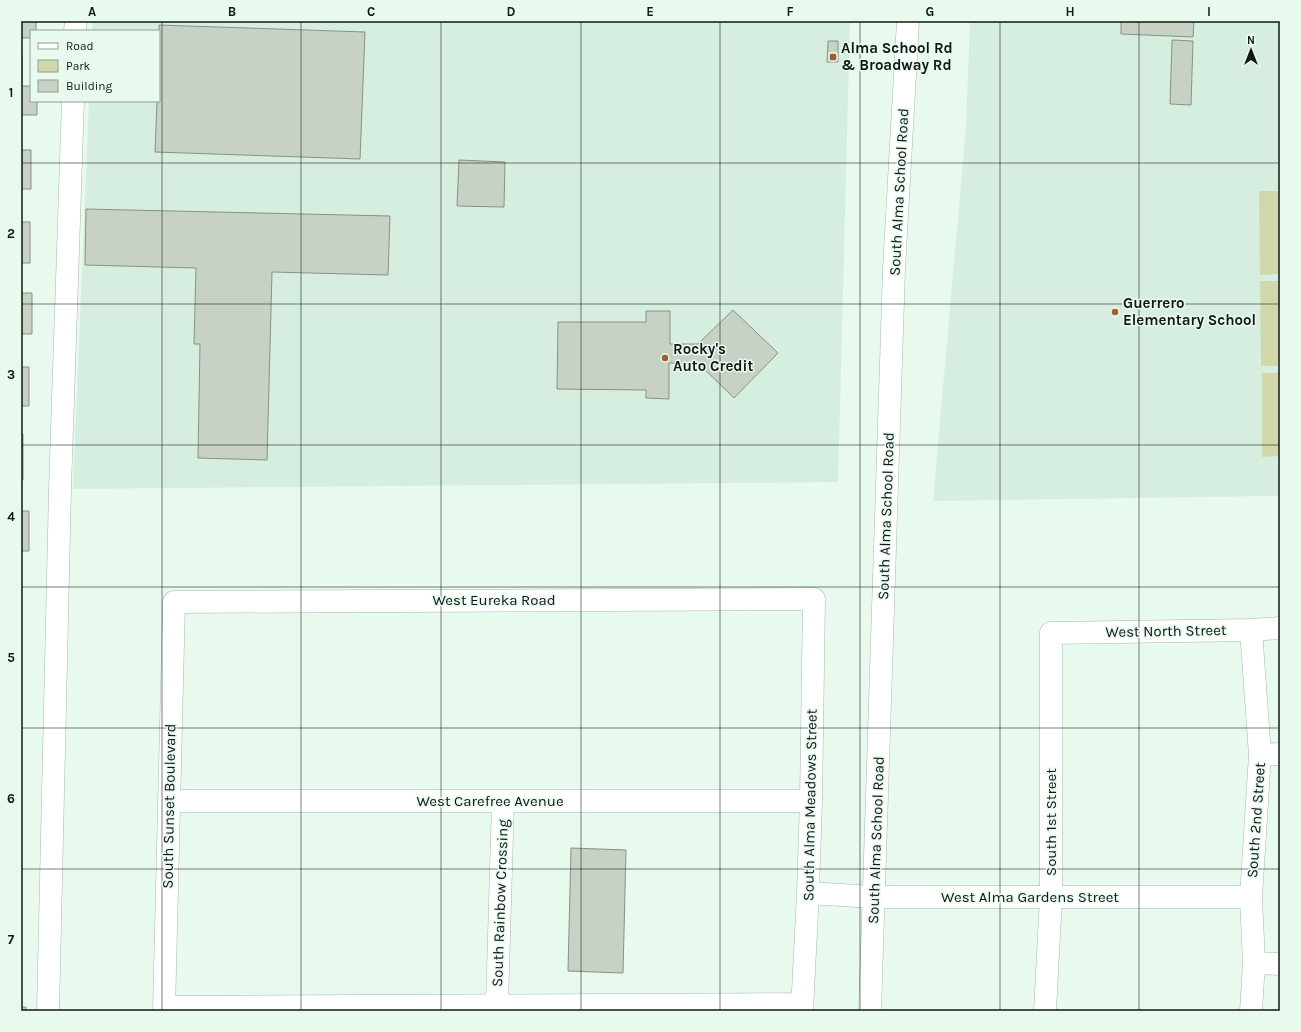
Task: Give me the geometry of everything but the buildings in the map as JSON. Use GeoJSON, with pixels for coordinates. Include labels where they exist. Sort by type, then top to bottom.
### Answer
{"type":"FeatureCollection","features":[{"type":"Feature","properties":{"kind":"main road","name":"South Alma School Road"},"geometry":{"type":"LineString","coordinates":[[870,1011],[894,269],[908,21]]}},
{"type":"Feature","properties":{"kind":"main road"},"geometry":{"type":"LineString","coordinates":[[48,1011],[60,481],[73,102]]}},
{"type":"Feature","properties":{"kind":"main road","name":"West Eureka Road"},"geometry":{"type":"LineString","coordinates":[[174,602],[814,599]]}},
{"type":"Feature","properties":{"kind":"main road","name":"South Alma Meadows Street"},"geometry":{"type":"LineString","coordinates":[[802,1007],[811,801],[814,599]]}},
{"type":"Feature","properties":{"kind":"main road","name":"South Sunset Boulevard"},"geometry":{"type":"LineString","coordinates":[[164,1009],[174,602]]}},
{"type":"Feature","properties":{"kind":"main road","name":"West North Street"},"geometry":{"type":"LineString","coordinates":[[1051,633],[1251,630],[1280,628]]}},
{"type":"Feature","properties":{"kind":"main road","name":"South 2nd Street"},"geometry":{"type":"LineString","coordinates":[[1251,630],[1270,754],[1251,897],[1254,963],[1251,1011]]}},
{"type":"Feature","properties":{"kind":"main road","name":"South 1st Street"},"geometry":{"type":"LineString","coordinates":[[1045,1011],[1051,897],[1051,633]]}},
{"type":"Feature","properties":{"kind":"main road","name":"South Rainbow Crossing"},"geometry":{"type":"LineString","coordinates":[[497,1005],[503,801]]}},
{"type":"Feature","properties":{"kind":"main road","name":"West Carefree Avenue"},"geometry":{"type":"LineString","coordinates":[[169,802],[811,801]]}},
{"type":"Feature","properties":{"kind":"main road","name":"West Alma Gardens Street"},"geometry":{"type":"LineString","coordinates":[[808,893],[874,897],[1251,897]]}},
{"type":"Feature","properties":{"kind":"main road"},"geometry":{"type":"LineString","coordinates":[[1254,963],[1280,964]]}},
{"type":"Feature","properties":{"kind":"main road"},"geometry":{"type":"LineString","coordinates":[[164,1009],[497,1005],[802,1007]]}},
{"type":"Feature","properties":{"kind":"shaded area"},"geometry":{"type":"Polygon","coordinates":[[[93,21],[850,21],[838,482],[73,489],[89,102],[160,102],[160,30],[92,30],[93,21]]]}},
{"type":"Feature","properties":{"kind":"shaded area","name":"Guerrero Elementary School"},"geometry":{"type":"Polygon","coordinates":[[[970,21],[1280,21],[1280,496],[933,501],[966,128],[970,21]]]}},
{"type":"Feature","properties":{"kind":"green space"},"geometry":{"type":"Polygon","coordinates":[[[1259,191],[1280,191],[1280,274],[1260,275],[1259,191]]]}},
{"type":"Feature","properties":{"kind":"green space"},"geometry":{"type":"Polygon","coordinates":[[[1260,281],[1280,281],[1280,366],[1261,366],[1260,281]]]}},
{"type":"Feature","properties":{"kind":"green space"},"geometry":{"type":"Polygon","coordinates":[[[1262,373],[1280,373],[1280,456],[1262,457],[1262,373]]]}},
{"type":"Feature","properties":{"kind":"place","name":"Alma School Rd & Broadway Rd"},"geometry":{"type":"Point","coordinates":[833,57]}},
{"type":"Feature","properties":{"kind":"place","name":"Guerrero Elementary School"},"geometry":{"type":"Point","coordinates":[1115,312]}},
{"type":"Feature","properties":{"kind":"place","name":"Rocky's Auto Credit"},"geometry":{"type":"Point","coordinates":[665,358]}}]}
